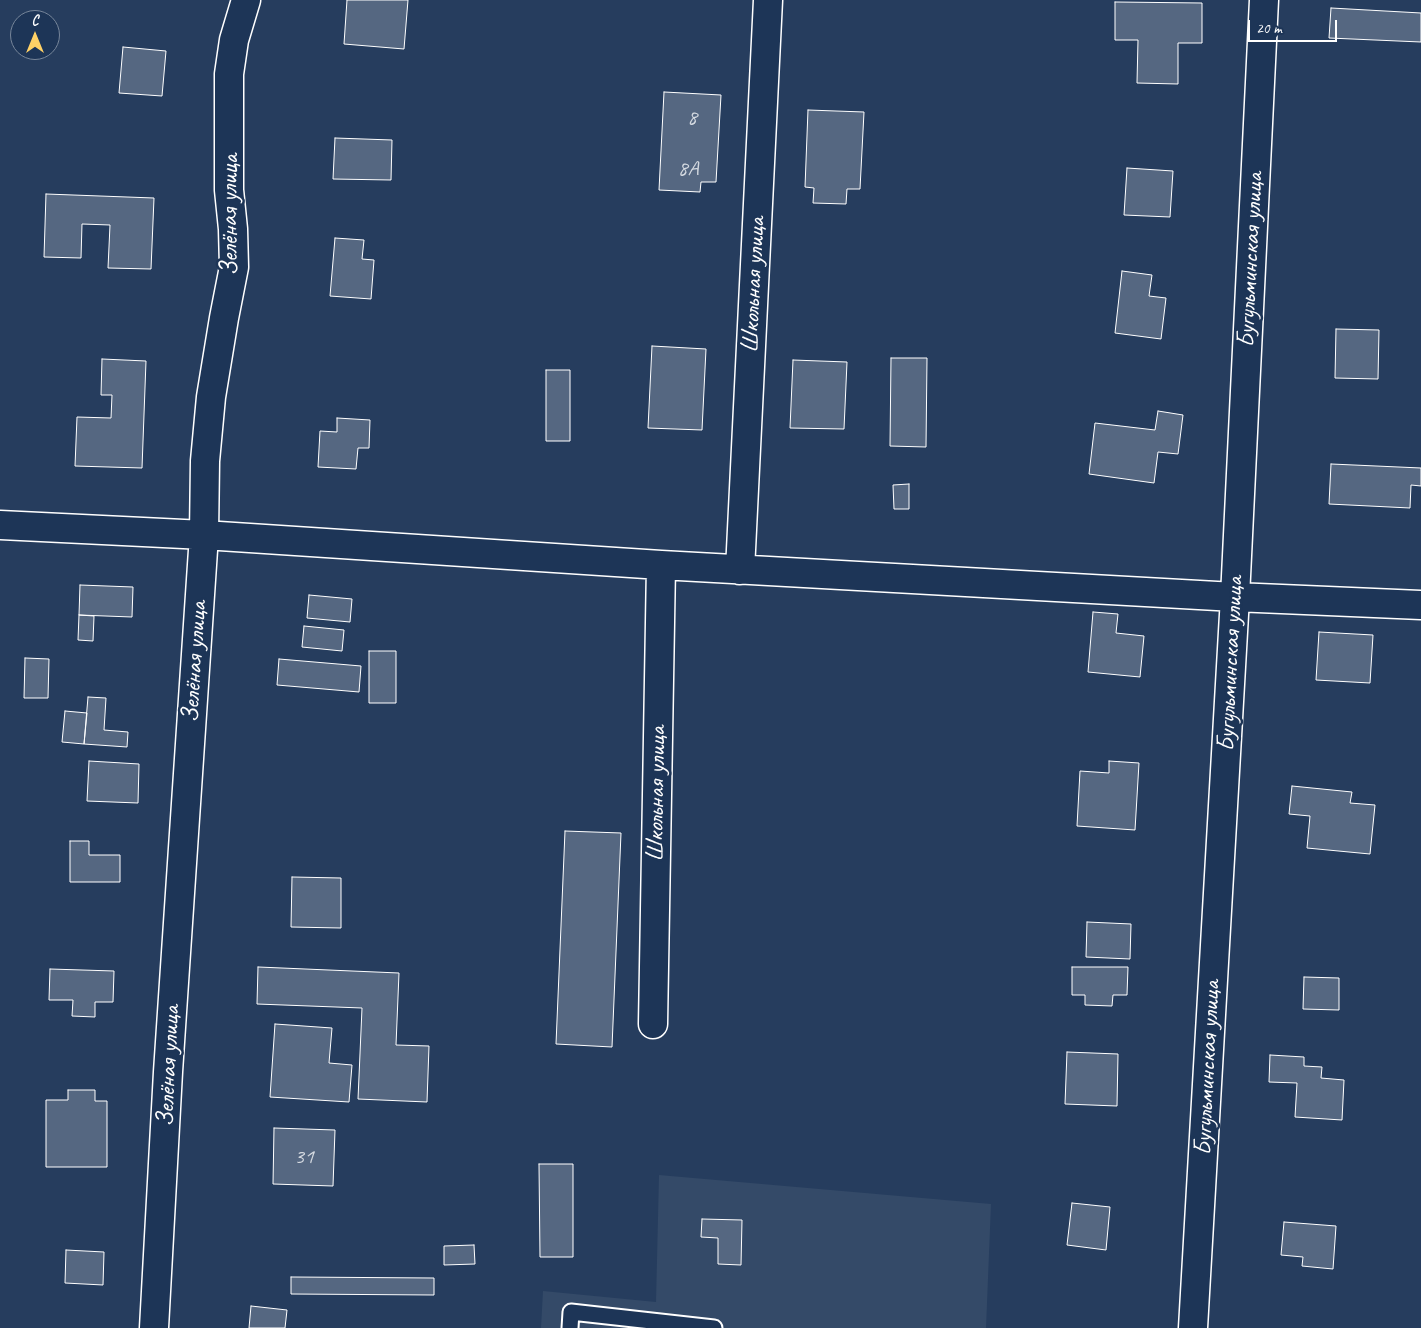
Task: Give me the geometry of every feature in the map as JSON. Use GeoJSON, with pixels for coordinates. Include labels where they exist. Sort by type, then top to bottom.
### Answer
{"type":"FeatureCollection","features":[{"type":"Feature","properties":{"kind":"street","name":"Зелёная улица"},"geometry":{"type":"LineString","coordinates":[[154,1328],[168,1072],[204,535],[205,461],[211,397],[234,267],[229,190],[229,74],[234,40],[246,0]]}},
{"type":"Feature","properties":{"kind":"street","name":"Школьная улица"},"geometry":{"type":"LineString","coordinates":[[740,570],[768,0]]}},
{"type":"Feature","properties":{"kind":"street","name":"Бугульминская улица"},"geometry":{"type":"LineString","coordinates":[[1193,1328],[1235,597],[1264,0]]}},
{"type":"Feature","properties":{"kind":"street"},"geometry":{"type":"LineString","coordinates":[[0,525],[204,535],[740,570],[1235,597],[1421,605]]}},
{"type":"Feature","properties":{"kind":"street","name":"Школьная улица"},"geometry":{"type":"LineString","coordinates":[[653,1024],[660,565]]}},
{"type":"Feature","properties":{"kind":"lane"},"geometry":{"type":"LineString","coordinates":[[570,1328],[571,1312],[714,1328]]}},
{"type":"Feature","properties":{"kind":"shaded area"},"geometry":{"type":"Polygon","coordinates":[[[659,1175],[991,1204],[986,1328],[541,1328],[543,1291],[656,1302],[659,1175]]]}},
{"type":"Feature","properties":{"kind":"building"},"geometry":{"type":"Polygon","coordinates":[[[347,0],[408,0],[404,49],[344,44],[347,0]]]}},
{"type":"Feature","properties":{"kind":"building"},"geometry":{"type":"Polygon","coordinates":[[[1115,2],[1202,3],[1202,43],[1178,43],[1178,84],[1137,83],[1138,40],[1115,40],[1115,2]]]}},
{"type":"Feature","properties":{"kind":"building"},"geometry":{"type":"Polygon","coordinates":[[[1331,8],[1421,13],[1421,42],[1329,38],[1331,8]]]}},
{"type":"Feature","properties":{"kind":"building"},"geometry":{"type":"Polygon","coordinates":[[[123,47],[166,51],[162,96],[119,93],[123,47]]]}},
{"type":"Feature","properties":{"kind":"building"},"geometry":{"type":"Polygon","coordinates":[[[664,92],[721,95],[716,182],[701,182],[700,192],[659,190],[664,92]]]}},
{"type":"Feature","properties":{"kind":"building"},"geometry":{"type":"Polygon","coordinates":[[[808,110],[864,112],[860,189],[847,189],[846,204],[813,203],[814,188],[805,187],[808,110]]]}},
{"type":"Feature","properties":{"kind":"building"},"geometry":{"type":"Polygon","coordinates":[[[335,138],[392,140],[391,180],[333,179],[335,138]]]}},
{"type":"Feature","properties":{"kind":"building"},"geometry":{"type":"Polygon","coordinates":[[[1127,168],[1173,171],[1170,217],[1124,215],[1127,168]]]}},
{"type":"Feature","properties":{"kind":"building"},"geometry":{"type":"Polygon","coordinates":[[[46,194],[154,198],[151,269],[108,268],[110,225],[82,224],[81,258],[44,257],[46,194]]]}},
{"type":"Feature","properties":{"kind":"building"},"geometry":{"type":"Polygon","coordinates":[[[335,238],[364,240],[362,259],[374,260],[371,299],[330,296],[335,238]]]}},
{"type":"Feature","properties":{"kind":"building"},"geometry":{"type":"Polygon","coordinates":[[[1122,271],[1152,275],[1149,296],[1166,298],[1161,339],[1115,333],[1122,271]]]}},
{"type":"Feature","properties":{"kind":"building"},"geometry":{"type":"Polygon","coordinates":[[[1336,329],[1379,330],[1378,379],[1335,378],[1336,329]]]}},
{"type":"Feature","properties":{"kind":"building"},"geometry":{"type":"Polygon","coordinates":[[[652,346],[706,349],[702,430],[648,428],[652,346]]]}},
{"type":"Feature","properties":{"kind":"building"},"geometry":{"type":"Polygon","coordinates":[[[891,358],[927,358],[926,447],[890,446],[891,358]]]}},
{"type":"Feature","properties":{"kind":"building"},"geometry":{"type":"Polygon","coordinates":[[[102,359],[146,361],[142,468],[75,466],[77,417],[111,418],[112,395],[101,395],[102,359]]]}},
{"type":"Feature","properties":{"kind":"building"},"geometry":{"type":"Polygon","coordinates":[[[793,360],[847,362],[844,429],[790,428],[793,360]]]}},
{"type":"Feature","properties":{"kind":"building"},"geometry":{"type":"Polygon","coordinates":[[[546,370],[570,370],[570,441],[546,441],[546,370]]]}},
{"type":"Feature","properties":{"kind":"building"},"geometry":{"type":"Polygon","coordinates":[[[1158,411],[1183,415],[1178,454],[1158,452],[1154,483],[1089,474],[1095,423],[1155,430],[1158,411]]]}},
{"type":"Feature","properties":{"kind":"building"},"geometry":{"type":"Polygon","coordinates":[[[337,418],[370,420],[369,448],[358,448],[356,469],[318,467],[320,431],[337,432],[337,418]]]}},
{"type":"Feature","properties":{"kind":"building"},"geometry":{"type":"Polygon","coordinates":[[[1331,464],[1421,468],[1421,486],[1411,485],[1410,508],[1329,504],[1331,464]]]}},
{"type":"Feature","properties":{"kind":"building"},"geometry":{"type":"Polygon","coordinates":[[[909,484],[909,509],[894,509],[893,485],[909,484]]]}},
{"type":"Feature","properties":{"kind":"building"},"geometry":{"type":"Polygon","coordinates":[[[80,585],[133,587],[132,617],[79,615],[80,585]]]}},
{"type":"Feature","properties":{"kind":"building"},"geometry":{"type":"Polygon","coordinates":[[[309,595],[352,599],[350,622],[307,618],[309,595]]]}},
{"type":"Feature","properties":{"kind":"building"},"geometry":{"type":"Polygon","coordinates":[[[1093,612],[1118,614],[1116,633],[1144,636],[1140,677],[1088,672],[1093,612]]]}},
{"type":"Feature","properties":{"kind":"building"},"geometry":{"type":"Polygon","coordinates":[[[79,615],[94,616],[93,641],[78,640],[79,615]]]}},
{"type":"Feature","properties":{"kind":"building"},"geometry":{"type":"Polygon","coordinates":[[[304,626],[344,630],[342,651],[302,647],[304,626]]]}},
{"type":"Feature","properties":{"kind":"building"},"geometry":{"type":"Polygon","coordinates":[[[1319,632],[1373,635],[1370,683],[1316,680],[1319,632]]]}},
{"type":"Feature","properties":{"kind":"building"},"geometry":{"type":"Polygon","coordinates":[[[369,651],[396,651],[396,703],[369,703],[369,651]]]}},
{"type":"Feature","properties":{"kind":"building"},"geometry":{"type":"Polygon","coordinates":[[[25,658],[49,659],[48,698],[24,698],[25,658]]]}},
{"type":"Feature","properties":{"kind":"building"},"geometry":{"type":"Polygon","coordinates":[[[279,659],[361,666],[359,692],[277,685],[279,659]]]}},
{"type":"Feature","properties":{"kind":"building"},"geometry":{"type":"Polygon","coordinates":[[[88,697],[106,698],[104,730],[128,732],[127,747],[84,744],[88,697]]]}},
{"type":"Feature","properties":{"kind":"building"},"geometry":{"type":"Polygon","coordinates":[[[65,711],[87,713],[84,744],[62,742],[65,711]]]}},
{"type":"Feature","properties":{"kind":"building"},"geometry":{"type":"Polygon","coordinates":[[[89,761],[139,764],[138,803],[87,801],[89,761]]]}},
{"type":"Feature","properties":{"kind":"building"},"geometry":{"type":"Polygon","coordinates":[[[1109,761],[1139,763],[1135,830],[1077,826],[1080,771],[1109,773],[1109,761]]]}},
{"type":"Feature","properties":{"kind":"building"},"geometry":{"type":"Polygon","coordinates":[[[1292,786],[1352,792],[1350,803],[1375,805],[1370,854],[1307,848],[1310,816],[1289,814],[1292,786]]]}},
{"type":"Feature","properties":{"kind":"building"},"geometry":{"type":"Polygon","coordinates":[[[565,831],[621,833],[612,1047],[556,1044],[565,831]]]}},
{"type":"Feature","properties":{"kind":"building"},"geometry":{"type":"Polygon","coordinates":[[[70,841],[89,841],[89,855],[120,855],[120,882],[70,882],[70,841]]]}},
{"type":"Feature","properties":{"kind":"building"},"geometry":{"type":"Polygon","coordinates":[[[292,877],[341,878],[341,928],[291,927],[292,877]]]}},
{"type":"Feature","properties":{"kind":"building"},"geometry":{"type":"Polygon","coordinates":[[[1087,922],[1131,924],[1130,959],[1086,957],[1087,922]]]}},
{"type":"Feature","properties":{"kind":"building"},"geometry":{"type":"Polygon","coordinates":[[[258,967],[399,973],[396,1045],[429,1046],[427,1102],[358,1099],[362,1008],[257,1004],[258,967]]]}},
{"type":"Feature","properties":{"kind":"building"},"geometry":{"type":"Polygon","coordinates":[[[1072,967],[1128,967],[1127,995],[1113,995],[1112,1006],[1085,1005],[1085,995],[1072,995],[1072,967]]]}},
{"type":"Feature","properties":{"kind":"building"},"geometry":{"type":"Polygon","coordinates":[[[50,969],[114,971],[113,1002],[95,1002],[95,1017],[72,1016],[73,1000],[49,1000],[50,969]]]}},
{"type":"Feature","properties":{"kind":"building"},"geometry":{"type":"Polygon","coordinates":[[[1304,977],[1339,978],[1339,1010],[1303,1009],[1304,977]]]}},
{"type":"Feature","properties":{"kind":"building"},"geometry":{"type":"Polygon","coordinates":[[[275,1024],[332,1028],[329,1063],[352,1065],[349,1102],[270,1097],[275,1024]]]}},
{"type":"Feature","properties":{"kind":"building"},"geometry":{"type":"Polygon","coordinates":[[[1067,1052],[1118,1054],[1117,1106],[1065,1104],[1067,1052]]]}},
{"type":"Feature","properties":{"kind":"building"},"geometry":{"type":"Polygon","coordinates":[[[1270,1055],[1304,1057],[1304,1066],[1322,1067],[1321,1078],[1344,1080],[1342,1120],[1295,1117],[1297,1083],[1269,1082],[1270,1055]]]}},
{"type":"Feature","properties":{"kind":"building"},"geometry":{"type":"Polygon","coordinates":[[[68,1090],[95,1090],[95,1101],[107,1101],[107,1167],[46,1167],[46,1100],[68,1100],[68,1090]]]}},
{"type":"Feature","properties":{"kind":"building"},"geometry":{"type":"Polygon","coordinates":[[[274,1128],[335,1130],[333,1186],[273,1184],[274,1128]]]}},
{"type":"Feature","properties":{"kind":"building"},"geometry":{"type":"Polygon","coordinates":[[[539,1164],[573,1164],[573,1257],[540,1257],[539,1164]]]}},
{"type":"Feature","properties":{"kind":"building"},"geometry":{"type":"Polygon","coordinates":[[[1072,1203],[1110,1207],[1106,1250],[1067,1245],[1072,1203]]]}},
{"type":"Feature","properties":{"kind":"building"},"geometry":{"type":"Polygon","coordinates":[[[702,1219],[742,1220],[741,1265],[718,1264],[718,1238],[701,1237],[702,1219]]]}},
{"type":"Feature","properties":{"kind":"building"},"geometry":{"type":"Polygon","coordinates":[[[1284,1222],[1336,1226],[1333,1269],[1302,1266],[1303,1257],[1281,1255],[1284,1222]]]}},
{"type":"Feature","properties":{"kind":"building"},"geometry":{"type":"Polygon","coordinates":[[[474,1245],[475,1264],[444,1265],[444,1246],[474,1245]]]}},
{"type":"Feature","properties":{"kind":"building"},"geometry":{"type":"Polygon","coordinates":[[[66,1250],[104,1252],[103,1285],[65,1283],[66,1250]]]}},
{"type":"Feature","properties":{"kind":"building"},"geometry":{"type":"Polygon","coordinates":[[[291,1277],[434,1278],[434,1295],[291,1294],[291,1277]]]}},
{"type":"Feature","properties":{"kind":"building"},"geometry":{"type":"Polygon","coordinates":[[[251,1306],[287,1310],[285,1328],[249,1328],[251,1306]]]}}]}
